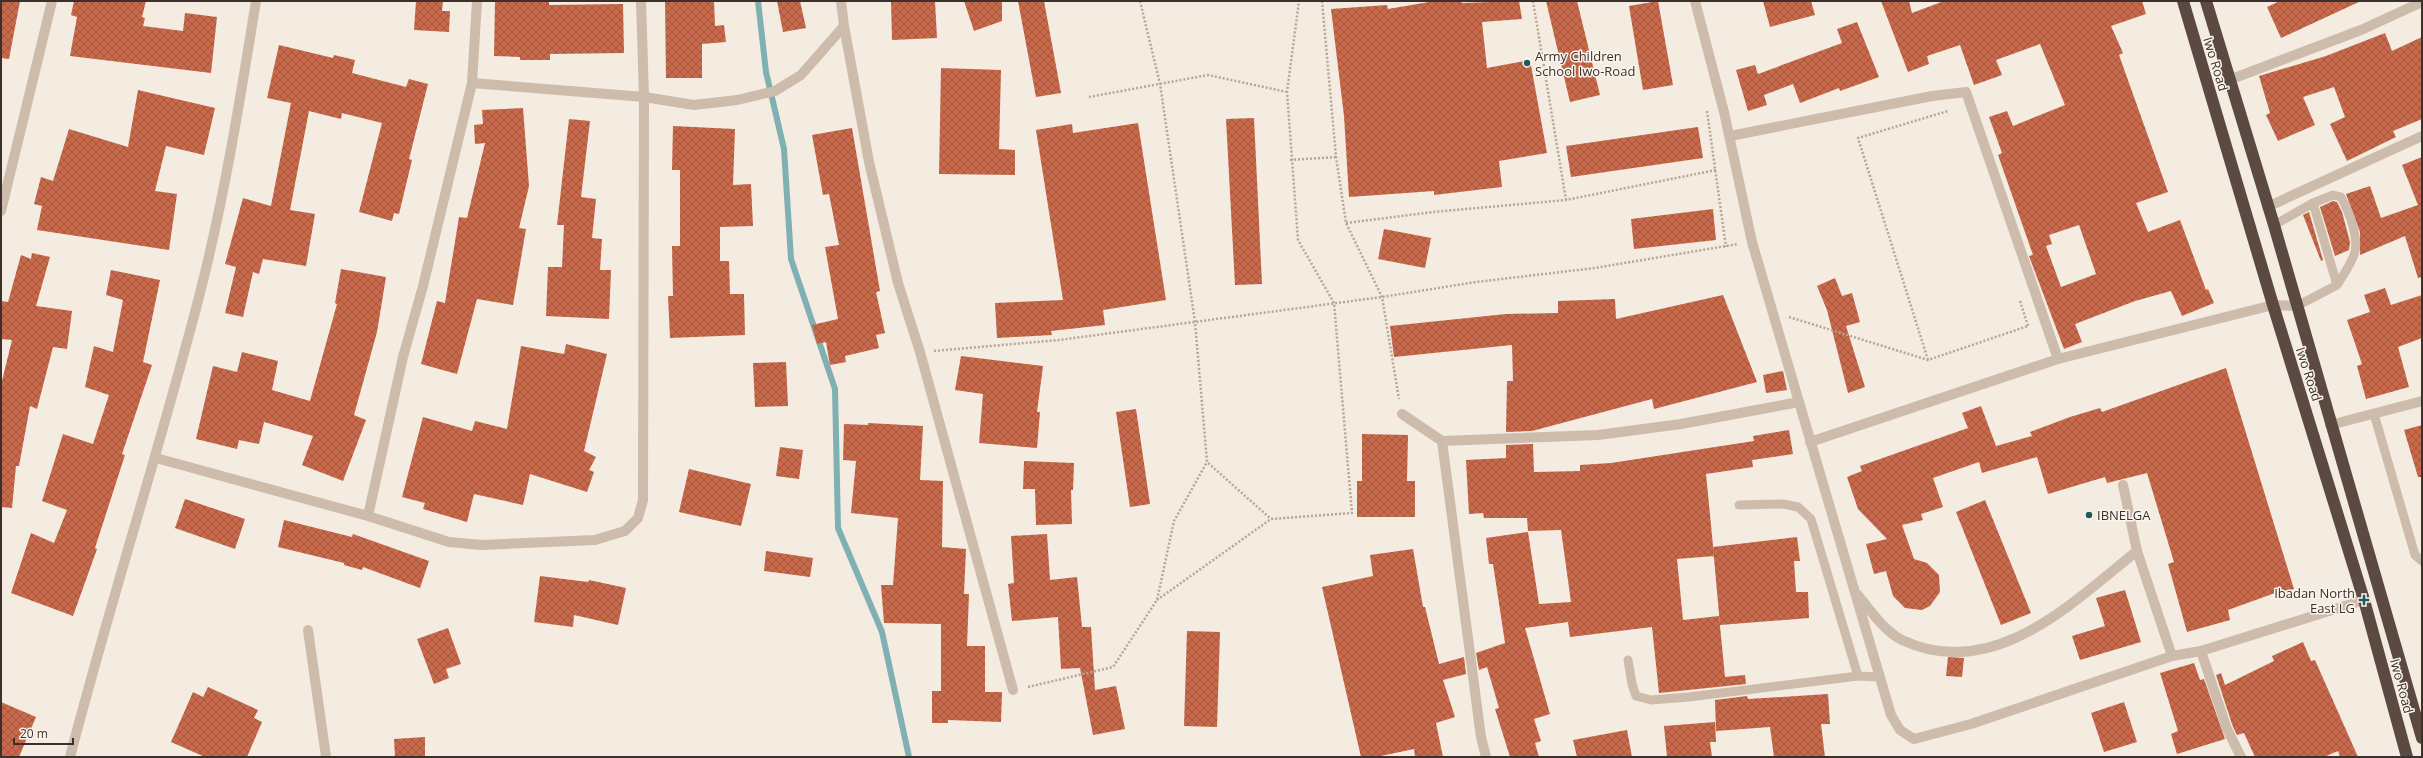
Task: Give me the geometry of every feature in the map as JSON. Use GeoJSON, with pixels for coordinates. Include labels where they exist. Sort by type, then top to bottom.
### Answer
{"type":"FeatureCollection","features":[{"type":"Feature","properties":{"kind":"highway","name":"Iwo Road"},"geometry":{"type":"LineString","coordinates":[[2183,1],[2273,305],[2364,600],[2407,757]]}},
{"type":"Feature","properties":{"kind":"highway","name":"Iwo Road"},"geometry":{"type":"LineString","coordinates":[[2206,1],[2274,225],[2330,425],[2418,708],[2422,738]]}},
{"type":"Feature","properties":{"kind":"street"},"geometry":{"type":"LineString","coordinates":[[1,211],[52,1]]}},
{"type":"Feature","properties":{"kind":"street"},"geometry":{"type":"LineString","coordinates":[[70,757],[90,680],[156,458],[199,295],[234,139],[256,1]]}},
{"type":"Feature","properties":{"kind":"street"},"geometry":{"type":"LineString","coordinates":[[368,516],[403,357],[472,83],[477,1]]}},
{"type":"Feature","properties":{"kind":"street"},"geometry":{"type":"LineString","coordinates":[[156,458],[368,516],[449,542],[482,545],[595,540],[625,531],[638,518],[643,500],[644,96],[641,1]]}},
{"type":"Feature","properties":{"kind":"street"},"geometry":{"type":"LineString","coordinates":[[841,1],[844,26],[869,162],[898,284],[920,352],[1013,690]]}},
{"type":"Feature","properties":{"kind":"street"},"geometry":{"type":"LineString","coordinates":[[1695,1],[1730,136],[1752,242],[1891,715],[1900,730],[1914,739],[1971,724],[2172,656],[2200,651],[2364,600]]}},
{"type":"Feature","properties":{"kind":"street"},"geometry":{"type":"LineString","coordinates":[[2229,80],[2361,30],[2422,2]]}},
{"type":"Feature","properties":{"kind":"street"},"geometry":{"type":"LineString","coordinates":[[472,83],[644,96],[694,105],[764,95],[774,91],[801,75],[844,26]]}},
{"type":"Feature","properties":{"kind":"street"},"geometry":{"type":"LineString","coordinates":[[1730,136],[1932,96],[1966,92],[2058,359]]}},
{"type":"Feature","properties":{"kind":"street"},"geometry":{"type":"LineString","coordinates":[[2268,207],[2422,136]]}},
{"type":"Feature","properties":{"kind":"street"},"geometry":{"type":"LineString","coordinates":[[1810,442],[2058,359],[2273,305],[2297,306]]}},
{"type":"Feature","properties":{"kind":"street"},"geometry":{"type":"LineString","coordinates":[[2330,425],[2422,401]]}},
{"type":"Feature","properties":{"kind":"street"},"geometry":{"type":"LineString","coordinates":[[1402,414],[1442,441],[1598,435],[1681,424],[1799,402]]}},
{"type":"Feature","properties":{"kind":"street"},"geometry":{"type":"LineString","coordinates":[[1442,441],[1481,737],[1486,757]]}},
{"type":"Feature","properties":{"kind":"street"},"geometry":{"type":"LineString","coordinates":[[2123,484],[2137,551],[2172,656]]}},
{"type":"Feature","properties":{"kind":"street"},"geometry":{"type":"LineString","coordinates":[[1854,591],[1878,620],[1901,640],[1950,654],[1984,650],[2018,637],[2054,617],[2137,551]]}},
{"type":"Feature","properties":{"kind":"street"},"geometry":{"type":"LineString","coordinates":[[308,630],[326,757]]}},
{"type":"Feature","properties":{"kind":"street"},"geometry":{"type":"LineString","coordinates":[[2200,651],[2228,729],[2241,757]]}},
{"type":"Feature","properties":{"kind":"lane"},"geometry":{"type":"LineString","coordinates":[[2274,225],[2314,203],[2333,195],[2341,197],[2346,206],[2355,238],[2354,253],[2337,286],[2297,306]]}},
{"type":"Feature","properties":{"kind":"lane"},"geometry":{"type":"LineString","coordinates":[[2314,203],[2337,286]]}},
{"type":"Feature","properties":{"kind":"lane"},"geometry":{"type":"LineString","coordinates":[[2374,414],[2415,555],[2422,561]]}},
{"type":"Feature","properties":{"kind":"lane"},"geometry":{"type":"LineString","coordinates":[[1739,505],[1783,504],[1798,507],[1811,518],[1858,676]]}},
{"type":"Feature","properties":{"kind":"lane"},"geometry":{"type":"LineString","coordinates":[[1628,660],[1632,684],[1636,696],[1651,700],[1689,697],[1858,676],[1880,677]]}},
{"type":"Feature","properties":{"kind":"path"},"geometry":{"type":"LineString","coordinates":[[1013,690],[1113,667],[1157,600],[1174,521],[1207,462],[1195,322],[1160,84],[1140,1]]}},
{"type":"Feature","properties":{"kind":"path"},"geometry":{"type":"LineString","coordinates":[[1157,600],[1271,520],[1352,514],[1334,303],[1298,240],[1290,160],[1287,92],[1299,1]]}},
{"type":"Feature","properties":{"kind":"path"},"geometry":{"type":"LineString","coordinates":[[1322,1],[1336,157],[1346,223],[1382,297],[1402,414]]}},
{"type":"Feature","properties":{"kind":"path"},"geometry":{"type":"LineString","coordinates":[[1534,1],[1566,200]]}},
{"type":"Feature","properties":{"kind":"path"},"geometry":{"type":"LineString","coordinates":[[1089,97],[1208,75],[1287,92]]}},
{"type":"Feature","properties":{"kind":"path"},"geometry":{"type":"LineString","coordinates":[[1706,104],[1726,247]]}},
{"type":"Feature","properties":{"kind":"path"},"geometry":{"type":"LineString","coordinates":[[1928,360],[1858,138],[1951,109]]}},
{"type":"Feature","properties":{"kind":"path"},"geometry":{"type":"LineString","coordinates":[[1290,160],[1336,157]]}},
{"type":"Feature","properties":{"kind":"path"},"geometry":{"type":"LineString","coordinates":[[1346,223],[1433,212],[1566,200],[1716,170]]}},
{"type":"Feature","properties":{"kind":"path"},"geometry":{"type":"LineString","coordinates":[[920,352],[1059,340],[1382,297],[1476,282],[1595,268],[1752,242]]}},
{"type":"Feature","properties":{"kind":"path"},"geometry":{"type":"LineString","coordinates":[[2018,296],[2028,326]]}},
{"type":"Feature","properties":{"kind":"path"},"geometry":{"type":"LineString","coordinates":[[2026,304],[2028,326]]}},
{"type":"Feature","properties":{"kind":"path"},"geometry":{"type":"LineString","coordinates":[[1772,312],[1928,360],[2028,326]]}},
{"type":"Feature","properties":{"kind":"path"},"geometry":{"type":"LineString","coordinates":[[1207,462],[1271,520]]}},
{"type":"Feature","properties":{"kind":"building"},"geometry":{"type":"Polygon","coordinates":[[[1,1],[20,1],[9,59],[1,58],[1,1]]]}},
{"type":"Feature","properties":{"kind":"building"},"geometry":{"type":"Polygon","coordinates":[[[74,1],[146,1],[142,17],[145,18],[143,26],[183,31],[185,13],[217,17],[211,73],[70,56],[77,17],[71,15],[74,1]]]}},
{"type":"Feature","properties":{"kind":"building"},"geometry":{"type":"Polygon","coordinates":[[[416,1],[443,1],[442,11],[450,11],[449,32],[414,30],[416,1]]]}},
{"type":"Feature","properties":{"kind":"building"},"geometry":{"type":"Polygon","coordinates":[[[495,1],[549,1],[549,5],[623,4],[624,53],[550,54],[550,60],[520,60],[520,57],[494,56],[495,1]]]}},
{"type":"Feature","properties":{"kind":"building"},"geometry":{"type":"Polygon","coordinates":[[[665,1],[714,1],[715,26],[724,25],[726,42],[702,44],[702,78],[666,78],[665,1]]]}},
{"type":"Feature","properties":{"kind":"building"},"geometry":{"type":"Polygon","coordinates":[[[777,1],[800,1],[806,28],[783,32],[777,1]]]}},
{"type":"Feature","properties":{"kind":"building"},"geometry":{"type":"Polygon","coordinates":[[[891,1],[935,1],[937,38],[892,40],[891,1]]]}},
{"type":"Feature","properties":{"kind":"building"},"geometry":{"type":"Polygon","coordinates":[[[964,1],[1002,1],[1002,21],[974,31],[964,1]]]}},
{"type":"Feature","properties":{"kind":"building"},"geometry":{"type":"Polygon","coordinates":[[[1018,1],[1044,1],[1061,93],[1036,97],[1018,1]]]}},
{"type":"Feature","properties":{"kind":"building"},"geometry":{"type":"Polygon","coordinates":[[[1435,1],[1461,1],[1462,3],[1519,1],[1522,19],[1482,22],[1487,68],[1530,60],[1547,153],[1499,161],[1502,187],[1434,195],[1434,191],[1349,197],[1344,116],[1331,9],[1387,5],[1388,9],[1435,1]]]}},
{"type":"Feature","properties":{"kind":"building"},"geometry":{"type":"Polygon","coordinates":[[[1546,1],[1577,1],[1600,95],[1570,102],[1546,1]]]}},
{"type":"Feature","properties":{"kind":"building"},"geometry":{"type":"Polygon","coordinates":[[[1658,1],[1673,85],[1643,90],[1629,6],[1658,1]]]}},
{"type":"Feature","properties":{"kind":"building"},"geometry":{"type":"Polygon","coordinates":[[[1763,1],[1811,1],[1815,15],[1770,27],[1763,1]]]}},
{"type":"Feature","properties":{"kind":"building"},"geometry":{"type":"Polygon","coordinates":[[[1881,1],[1909,1],[1912,13],[1944,1],[2142,1],[2146,14],[2111,26],[2123,53],[2119,55],[2168,192],[2136,203],[2148,232],[2180,220],[2206,290],[2208,289],[2214,303],[2182,316],[2171,291],[2135,301],[2075,324],[2082,342],[2064,349],[2029,256],[2033,255],[1998,155],[2002,153],[1989,117],[2007,111],[2013,126],[2065,105],[2040,44],[1996,60],[2002,75],[1974,85],[1960,45],[1927,56],[1929,64],[1908,72],[1881,1]],[[2079,225],[2049,235],[2052,244],[2046,246],[2061,287],[2096,274],[2079,225]]]}},
{"type":"Feature","properties":{"kind":"building"},"geometry":{"type":"Polygon","coordinates":[[[2280,1],[2361,1],[2281,38],[2267,7],[2280,1]]]}},
{"type":"Feature","properties":{"kind":"building"},"geometry":{"type":"Polygon","coordinates":[[[1857,22],[1879,77],[1840,91],[1839,88],[1800,103],[1793,84],[1764,95],[1767,105],[1748,111],[1736,70],[1755,65],[1758,74],[1842,43],[1837,29],[1857,22]]]}},
{"type":"Feature","properties":{"kind":"building"},"geometry":{"type":"Polygon","coordinates":[[[2385,33],[2392,51],[2422,37],[2422,119],[2393,131],[2396,137],[2347,161],[2330,124],[2345,117],[2334,87],[2303,97],[2315,125],[2278,141],[2266,115],[2270,113],[2259,76],[2326,56],[2385,33]]]}},
{"type":"Feature","properties":{"kind":"building"},"geometry":{"type":"Polygon","coordinates":[[[279,45],[333,58],[334,55],[355,60],[352,73],[406,87],[409,79],[428,84],[409,159],[412,160],[399,214],[394,213],[392,221],[359,212],[382,123],[342,113],[341,119],[309,111],[290,210],[315,214],[306,266],[263,259],[259,274],[253,272],[243,317],[225,313],[236,267],[225,264],[243,198],[271,206],[291,103],[267,98],[279,45]]]}},
{"type":"Feature","properties":{"kind":"building"},"geometry":{"type":"Polygon","coordinates":[[[941,68],[1001,70],[999,149],[1015,150],[1015,175],[939,174],[941,68]]]}},
{"type":"Feature","properties":{"kind":"building"},"geometry":{"type":"Polygon","coordinates":[[[138,90],[215,108],[204,155],[166,146],[155,191],[177,194],[169,250],[37,230],[42,206],[34,204],[41,177],[53,181],[69,129],[128,147],[138,90]]]}},
{"type":"Feature","properties":{"kind":"building"},"geometry":{"type":"Polygon","coordinates":[[[523,108],[529,186],[519,228],[526,229],[513,305],[477,299],[457,374],[421,364],[437,301],[445,303],[459,217],[467,218],[485,143],[475,144],[474,125],[483,124],[482,110],[523,108]]]}},
{"type":"Feature","properties":{"kind":"building"},"geometry":{"type":"Polygon","coordinates":[[[1254,118],[1262,284],[1235,285],[1226,119],[1254,118]]]}},
{"type":"Feature","properties":{"kind":"building"},"geometry":{"type":"Polygon","coordinates":[[[569,119],[590,121],[581,197],[596,199],[592,238],[602,239],[600,270],[611,270],[609,319],[546,316],[548,267],[562,267],[564,225],[557,225],[569,119]]]}},
{"type":"Feature","properties":{"kind":"building"},"geometry":{"type":"Polygon","coordinates":[[[1138,123],[1166,300],[1103,310],[1105,325],[1051,331],[1052,335],[997,338],[995,303],[1063,300],[1036,130],[1072,124],[1073,133],[1138,123]]]}},
{"type":"Feature","properties":{"kind":"building"},"geometry":{"type":"Polygon","coordinates":[[[673,126],[735,129],[733,185],[751,184],[753,226],[720,227],[720,261],[729,261],[730,294],[744,294],[745,335],[670,338],[668,296],[673,296],[672,246],[680,246],[680,170],[672,170],[673,126]]]}},
{"type":"Feature","properties":{"kind":"building"},"geometry":{"type":"Polygon","coordinates":[[[1698,127],[1703,158],[1571,177],[1566,146],[1698,127]]]}},
{"type":"Feature","properties":{"kind":"building"},"geometry":{"type":"Polygon","coordinates":[[[852,128],[880,291],[876,292],[885,333],[876,335],[879,348],[845,356],[846,362],[830,365],[826,342],[817,344],[812,325],[838,319],[825,247],[839,245],[829,194],[823,195],[812,135],[852,128]]]}},
{"type":"Feature","properties":{"kind":"building"},"geometry":{"type":"Polygon","coordinates":[[[2422,157],[2422,277],[2418,278],[2405,236],[2360,255],[2360,232],[2346,194],[2370,186],[2381,218],[2418,205],[2402,165],[2422,157]]]}},
{"type":"Feature","properties":{"kind":"building"},"geometry":{"type":"Polygon","coordinates":[[[2333,201],[2337,202],[2342,212],[2350,242],[2349,250],[2335,256],[2320,207],[2333,201]]]}},
{"type":"Feature","properties":{"kind":"building"},"geometry":{"type":"Polygon","coordinates":[[[1713,209],[1716,240],[1634,249],[1631,219],[1713,209]]]}},
{"type":"Feature","properties":{"kind":"building"},"geometry":{"type":"Polygon","coordinates":[[[2309,212],[2323,260],[2321,261],[2303,215],[2309,212]]]}},
{"type":"Feature","properties":{"kind":"building"},"geometry":{"type":"Polygon","coordinates":[[[1384,229],[1431,238],[1425,268],[1378,259],[1384,229]]]}},
{"type":"Feature","properties":{"kind":"building"},"geometry":{"type":"Polygon","coordinates":[[[32,253],[50,257],[36,306],[72,311],[67,349],[53,347],[37,409],[30,406],[19,466],[16,466],[12,508],[1,507],[1,385],[12,340],[1,339],[1,301],[8,302],[21,255],[31,259],[32,253]]]}},
{"type":"Feature","properties":{"kind":"building"},"geometry":{"type":"Polygon","coordinates":[[[341,269],[386,277],[377,332],[354,415],[366,420],[343,481],[302,465],[313,436],[264,422],[259,444],[239,440],[237,449],[196,439],[213,366],[237,372],[242,352],[278,361],[272,390],[310,401],[337,304],[335,303],[341,269]]]}},
{"type":"Feature","properties":{"kind":"building"},"geometry":{"type":"Polygon","coordinates":[[[111,270],[160,280],[143,362],[152,365],[122,454],[125,455],[95,548],[97,549],[73,616],[11,593],[31,533],[54,543],[67,510],[42,501],[63,434],[93,444],[109,395],[85,387],[94,346],[113,352],[123,300],[106,295],[111,270]]]}},
{"type":"Feature","properties":{"kind":"building"},"geometry":{"type":"Polygon","coordinates":[[[1835,278],[1842,296],[1852,293],[1860,322],[1846,326],[1865,387],[1848,393],[1827,310],[1817,286],[1835,278]]]}},
{"type":"Feature","properties":{"kind":"building"},"geometry":{"type":"Polygon","coordinates":[[[2385,288],[2391,305],[2422,295],[2422,338],[2398,347],[2409,387],[2366,399],[2357,366],[2362,364],[2347,320],[2370,312],[2364,295],[2385,288]]]}},
{"type":"Feature","properties":{"kind":"building"},"geometry":{"type":"Polygon","coordinates":[[[1723,295],[1757,382],[1654,409],[1652,399],[1532,431],[1506,432],[1507,381],[1513,381],[1512,345],[1394,357],[1390,326],[1506,314],[1558,313],[1558,301],[1615,299],[1616,319],[1723,295]]]}},
{"type":"Feature","properties":{"kind":"building"},"geometry":{"type":"Polygon","coordinates":[[[566,344],[607,354],[584,451],[596,457],[589,470],[594,472],[587,492],[530,474],[523,505],[474,494],[467,522],[423,509],[425,503],[402,497],[423,417],[472,431],[475,421],[507,429],[521,346],[564,354],[566,344]]]}},
{"type":"Feature","properties":{"kind":"building"},"geometry":{"type":"Polygon","coordinates":[[[961,356],[1043,366],[1037,412],[1040,412],[1037,448],[979,443],[983,394],[955,390],[961,356]]]}},
{"type":"Feature","properties":{"kind":"building"},"geometry":{"type":"Polygon","coordinates":[[[786,362],[788,406],[755,407],[753,363],[786,362]]]}},
{"type":"Feature","properties":{"kind":"building"},"geometry":{"type":"Polygon","coordinates":[[[2226,368],[2294,589],[2275,593],[2228,610],[2230,620],[2187,632],[2168,564],[2174,562],[2147,473],[2107,483],[2105,477],[2048,494],[2037,457],[1982,473],[1979,462],[1933,478],[1943,507],[1921,514],[1923,520],[1902,525],[1914,559],[1927,563],[1939,575],[1940,592],[1930,606],[1922,610],[1905,608],[1893,596],[1886,571],[1874,574],[1866,544],[1887,539],[1858,509],[1847,477],[1862,471],[1860,466],[1968,428],[1962,413],[1981,406],[1996,446],[2032,436],[2030,432],[2070,417],[2100,408],[2102,412],[2226,368]]]}},
{"type":"Feature","properties":{"kind":"building"},"geometry":{"type":"Polygon","coordinates":[[[1783,371],[1787,390],[1766,393],[1763,375],[1783,371]]]}},
{"type":"Feature","properties":{"kind":"building"},"geometry":{"type":"Polygon","coordinates":[[[1136,409],[1150,504],[1130,507],[1116,412],[1136,409]]]}},
{"type":"Feature","properties":{"kind":"building"},"geometry":{"type":"Polygon","coordinates":[[[868,423],[923,426],[920,480],[943,481],[942,547],[966,549],[964,594],[969,594],[967,646],[985,646],[985,692],[1002,692],[1001,722],[948,720],[948,723],[932,723],[932,691],[941,691],[941,624],[884,623],[881,585],[893,585],[898,518],[851,513],[856,461],[843,460],[844,424],[868,425],[868,423]]]}},
{"type":"Feature","properties":{"kind":"building"},"geometry":{"type":"Polygon","coordinates":[[[2422,425],[2422,477],[2418,477],[2404,430],[2422,425]]]}},
{"type":"Feature","properties":{"kind":"building"},"geometry":{"type":"Polygon","coordinates":[[[1789,430],[1793,454],[1752,460],[1753,467],[1706,474],[1714,556],[1677,559],[1683,620],[1719,616],[1725,677],[1745,675],[1746,684],[1659,693],[1652,627],[1570,637],[1568,622],[1525,628],[1550,714],[1534,719],[1541,741],[1535,743],[1539,757],[1510,757],[1495,709],[1499,708],[1487,667],[1479,670],[1476,653],[1505,643],[1493,564],[1489,564],[1486,538],[1528,532],[1539,604],[1571,602],[1561,530],[1528,531],[1527,518],[1484,518],[1483,513],[1469,514],[1466,460],[1506,458],[1506,445],[1533,444],[1534,472],[1580,471],[1580,465],[1611,463],[1754,441],[1753,436],[1789,430]]]}},
{"type":"Feature","properties":{"kind":"building"},"geometry":{"type":"Polygon","coordinates":[[[1362,434],[1408,435],[1407,481],[1415,481],[1415,517],[1357,517],[1357,481],[1362,481],[1362,434]]]}},
{"type":"Feature","properties":{"kind":"building"},"geometry":{"type":"Polygon","coordinates":[[[780,447],[803,450],[799,479],[776,476],[780,447]]]}},
{"type":"Feature","properties":{"kind":"building"},"geometry":{"type":"Polygon","coordinates":[[[1024,461],[1074,463],[1073,490],[1071,490],[1072,524],[1036,525],[1035,489],[1023,489],[1024,461]]]}},
{"type":"Feature","properties":{"kind":"building"},"geometry":{"type":"Polygon","coordinates":[[[689,469],[751,484],[741,526],[679,512],[689,469]]]}},
{"type":"Feature","properties":{"kind":"building"},"geometry":{"type":"Polygon","coordinates":[[[185,499],[245,519],[235,549],[175,528],[185,499]]]}},
{"type":"Feature","properties":{"kind":"building"},"geometry":{"type":"Polygon","coordinates":[[[1985,500],[2031,613],[2001,625],[1956,512],[1985,500]]]}},
{"type":"Feature","properties":{"kind":"building"},"geometry":{"type":"Polygon","coordinates":[[[284,520],[352,537],[353,534],[429,561],[420,588],[363,567],[362,570],[344,565],[344,563],[278,547],[284,520]]]}},
{"type":"Feature","properties":{"kind":"building"},"geometry":{"type":"Polygon","coordinates":[[[1047,534],[1050,580],[1077,577],[1082,627],[1091,627],[1095,690],[1116,686],[1125,729],[1093,735],[1080,668],[1061,669],[1058,617],[1012,621],[1008,584],[1014,583],[1011,536],[1047,534]]]}},
{"type":"Feature","properties":{"kind":"building"},"geometry":{"type":"Polygon","coordinates":[[[1797,537],[1800,561],[1794,561],[1796,592],[1808,592],[1809,618],[1720,625],[1713,547],[1797,537]]]}},
{"type":"Feature","properties":{"kind":"building"},"geometry":{"type":"Polygon","coordinates":[[[1413,549],[1423,607],[1425,607],[1439,664],[1464,657],[1466,674],[1443,680],[1455,717],[1436,723],[1443,757],[1415,757],[1414,749],[1376,757],[1361,757],[1322,587],[1373,576],[1370,555],[1413,549]]]}},
{"type":"Feature","properties":{"kind":"building"},"geometry":{"type":"Polygon","coordinates":[[[766,551],[813,558],[810,577],[764,571],[766,551]]]}},
{"type":"Feature","properties":{"kind":"building"},"geometry":{"type":"Polygon","coordinates":[[[540,576],[588,582],[589,580],[626,588],[618,625],[574,615],[573,627],[534,622],[540,576]]]}},
{"type":"Feature","properties":{"kind":"building"},"geometry":{"type":"Polygon","coordinates":[[[2125,590],[2141,642],[2080,660],[2072,636],[2105,626],[2096,598],[2125,590]]]}},
{"type":"Feature","properties":{"kind":"building"},"geometry":{"type":"Polygon","coordinates":[[[448,628],[461,664],[446,669],[449,678],[434,684],[417,639],[448,628]]]}},
{"type":"Feature","properties":{"kind":"building"},"geometry":{"type":"Polygon","coordinates":[[[1187,631],[1220,632],[1217,727],[1184,726],[1187,631]]]}},
{"type":"Feature","properties":{"kind":"building"},"geometry":{"type":"Polygon","coordinates":[[[2303,642],[2311,661],[2315,660],[2358,757],[2340,757],[2338,751],[2324,757],[2255,757],[2244,733],[2237,735],[2233,727],[2216,675],[2221,673],[2225,685],[2274,661],[2272,656],[2303,642]]]}},
{"type":"Feature","properties":{"kind":"building"},"geometry":{"type":"Polygon","coordinates":[[[1948,657],[1964,658],[1962,677],[1946,676],[1948,657]]]}},
{"type":"Feature","properties":{"kind":"building"},"geometry":{"type":"Polygon","coordinates":[[[2194,663],[2200,680],[2204,679],[2225,739],[2177,754],[2171,734],[2178,731],[2160,673],[2194,663]]]}},
{"type":"Feature","properties":{"kind":"building"},"geometry":{"type":"Polygon","coordinates":[[[208,687],[258,710],[254,718],[262,722],[247,757],[205,757],[171,742],[193,692],[203,697],[208,687]]]}},
{"type":"Feature","properties":{"kind":"building"},"geometry":{"type":"Polygon","coordinates":[[[1828,694],[1830,724],[1821,724],[1825,757],[1774,757],[1770,727],[1716,731],[1715,700],[1747,696],[1748,699],[1828,694]]]}},
{"type":"Feature","properties":{"kind":"building"},"geometry":{"type":"Polygon","coordinates":[[[1,702],[36,717],[19,757],[1,757],[1,702]]]}},
{"type":"Feature","properties":{"kind":"building"},"geometry":{"type":"Polygon","coordinates":[[[2124,702],[2137,742],[2104,752],[2091,713],[2124,702]]]}},
{"type":"Feature","properties":{"kind":"building"},"geometry":{"type":"Polygon","coordinates":[[[1715,722],[1716,742],[1710,742],[1712,757],[1667,757],[1664,726],[1715,722]]]}},
{"type":"Feature","properties":{"kind":"building"},"geometry":{"type":"Polygon","coordinates":[[[1627,730],[1632,757],[1577,757],[1573,740],[1627,730]]]}},
{"type":"Feature","properties":{"kind":"building"},"geometry":{"type":"Polygon","coordinates":[[[425,737],[425,757],[395,757],[394,739],[425,737]]]}},
{"type":"Feature","properties":{"kind":"waterway"},"geometry":{"type":"LineString","coordinates":[[758,1],[766,72],[784,149],[791,259],[835,389],[838,528],[882,632],[909,757]]}},
{"type":"Feature","properties":{"kind":"place","name":"Army Children School Iwo-Road"},"geometry":{"type":"Point","coordinates":[1527,63]}},
{"type":"Feature","properties":{"kind":"place","name":"IBNELGA"},"geometry":{"type":"Point","coordinates":[2089,515]}},
{"type":"Feature","properties":{"kind":"place","name":"Ibadan North East LG"},"geometry":{"type":"Point","coordinates":[2364,600]}}]}
